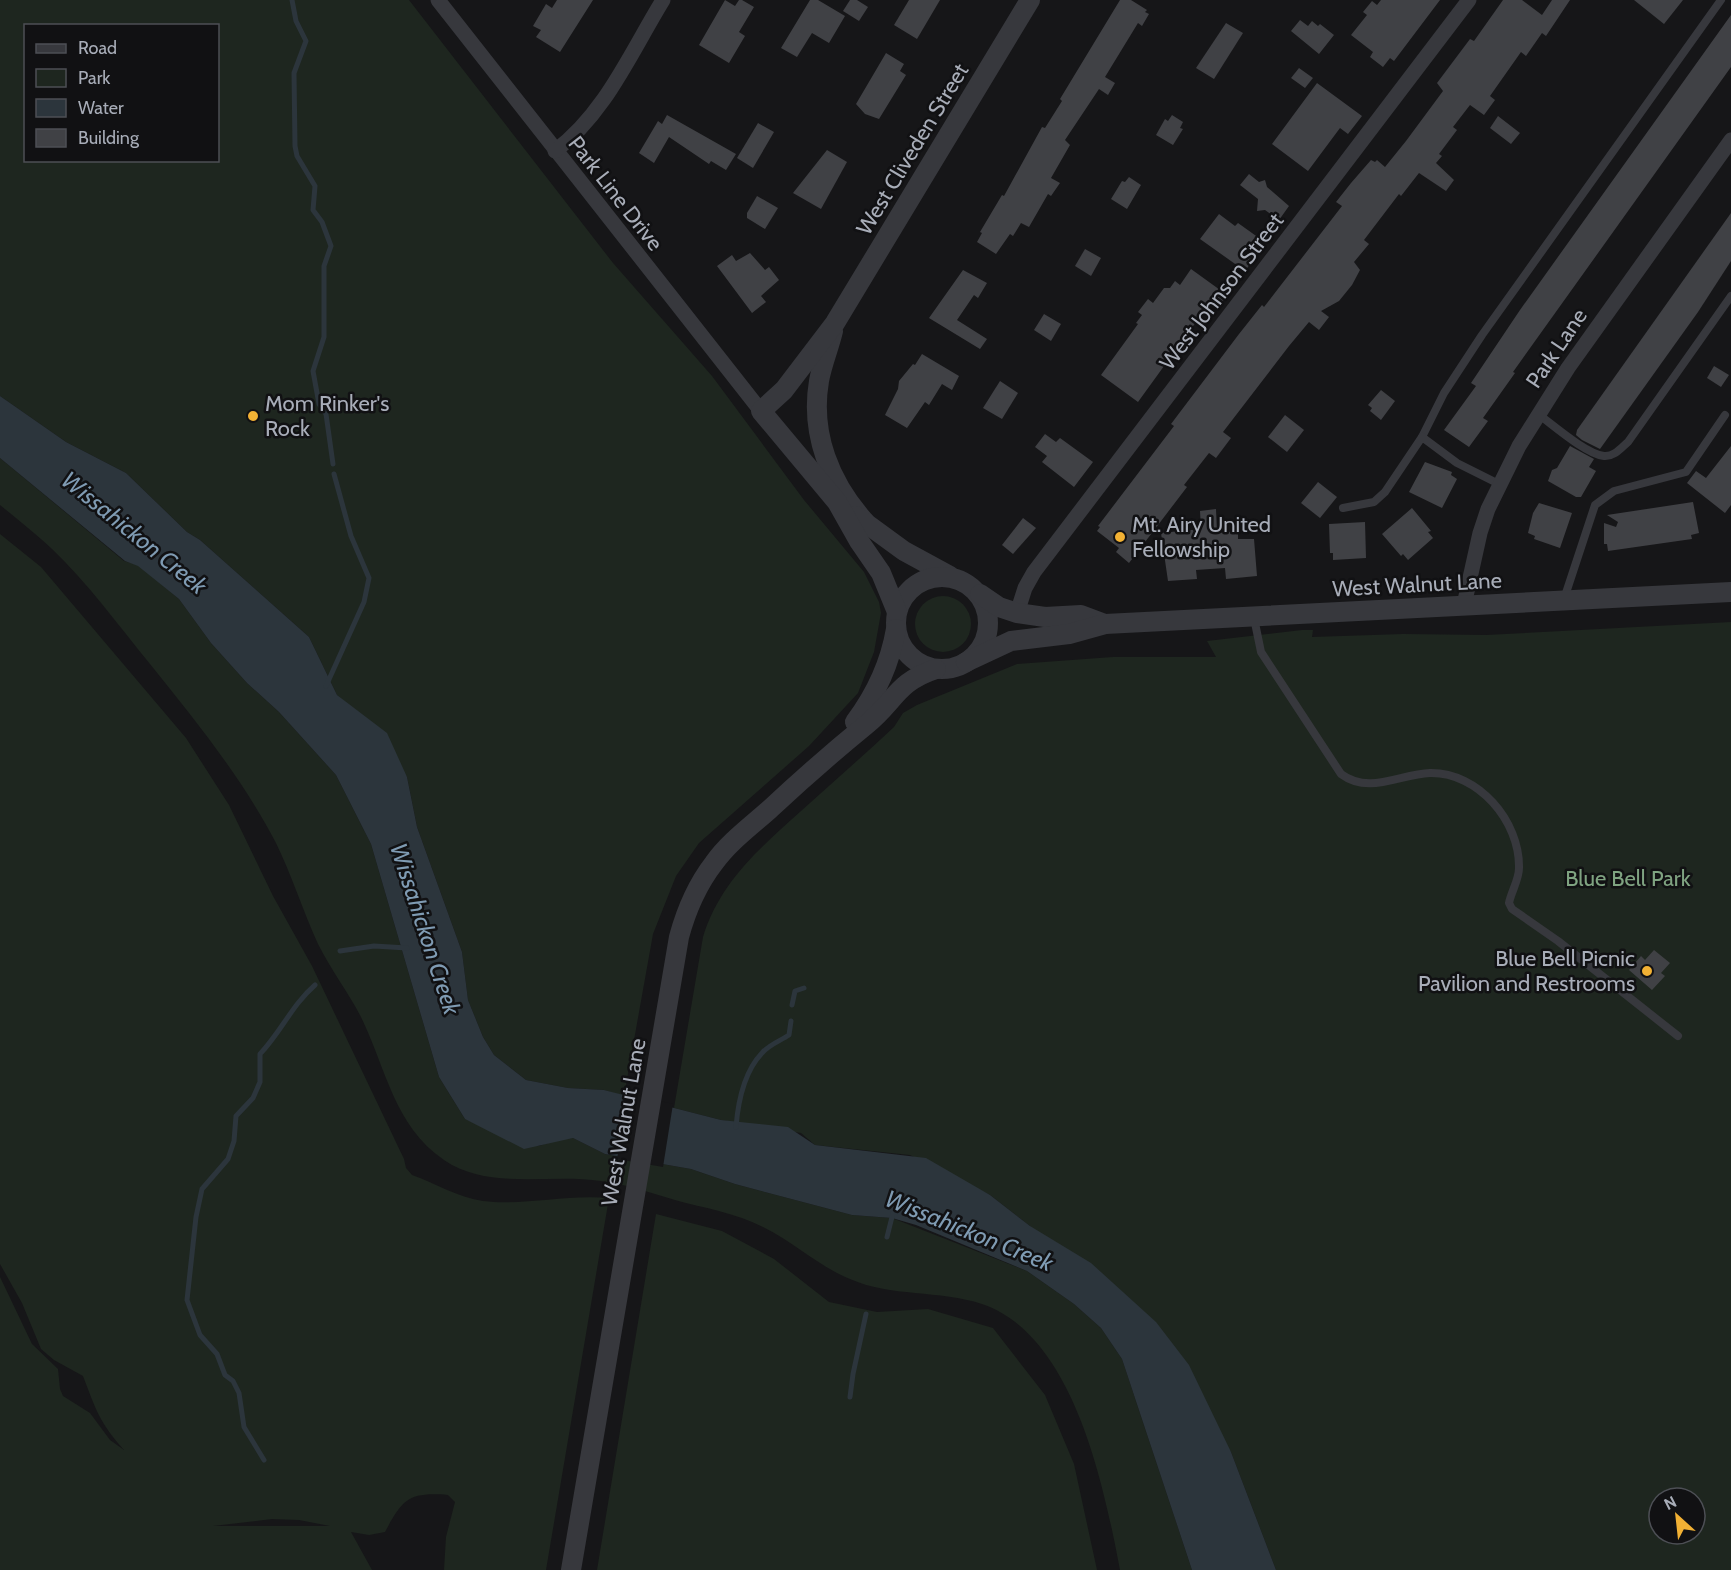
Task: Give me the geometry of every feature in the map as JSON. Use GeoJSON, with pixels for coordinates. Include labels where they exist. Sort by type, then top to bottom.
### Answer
{"type":"FeatureCollection","features":[{"type":"Feature","properties":{"kind":"street","name":"Park Line Drive"},"geometry":{"type":"LineString","coordinates":[[438,0],[761,411]]}},
{"type":"Feature","properties":{"kind":"street"},"geometry":{"type":"LineString","coordinates":[[555,151],[579,132],[595,114],[663,0]]}},
{"type":"Feature","properties":{"kind":"street","name":"West Cliveden Street"},"geometry":{"type":"LineString","coordinates":[[761,411],[784,390],[836,323],[1030,0]]}},
{"type":"Feature","properties":{"kind":"street","name":"West Johnson Street"},"geometry":{"type":"LineString","coordinates":[[1017,613],[1025,588],[1034,572],[1469,0]]}},
{"type":"Feature","properties":{"kind":"street","name":"Park Lane"},"geometry":{"type":"LineString","coordinates":[[1464,605],[1480,533],[1499,484],[1538,414],[1568,368],[1731,140]]}},
{"type":"Feature","properties":{"kind":"street","name":"West Cliveden Street"},"geometry":{"type":"LineString","coordinates":[[836,323],[819,380],[818,420],[832,477],[845,499],[865,522]]}},
{"type":"Feature","properties":{"kind":"street"},"geometry":{"type":"LineString","coordinates":[[761,411],[837,502],[859,541],[882,573],[897,618],[904,650],[918,663],[936,669],[951,668],[966,662],[981,649],[988,630],[987,610],[978,593],[912,556],[837,502]]}},
{"type":"Feature","properties":{"kind":"street"},"geometry":{"type":"LineString","coordinates":[[897,618],[906,594],[922,581],[942,576],[952,577]]}},
{"type":"Feature","properties":{"kind":"street","name":"West Walnut Lane"},"geometry":{"type":"LineString","coordinates":[[966,662],[1011,641],[1069,634],[1105,624],[1731,592]]}},
{"type":"Feature","properties":{"kind":"street","name":"West Walnut Lane"},"geometry":{"type":"LineString","coordinates":[[978,593],[999,607],[1017,613],[1045,617],[1081,615],[1105,624]]}},
{"type":"Feature","properties":{"kind":"street","name":"West Walnut Lane"},"geometry":{"type":"LineString","coordinates":[[843,742],[868,705],[883,675],[897,618]]}},
{"type":"Feature","properties":{"kind":"street","name":"West Walnut Lane"},"geometry":{"type":"LineString","coordinates":[[571,1570],[679,937],[694,895],[715,862],[843,742],[868,724],[890,697],[909,680],[936,669]]}},
{"type":"Feature","properties":{"kind":"lane"},"geometry":{"type":"LineString","coordinates":[[1343,508],[1374,502],[1385,492],[1422,437],[1444,393],[1482,335],[1721,0]]}},
{"type":"Feature","properties":{"kind":"lane"},"geometry":{"type":"LineString","coordinates":[[1538,414],[1590,450],[1604,456],[1615,454],[1628,442],[1731,296]]}},
{"type":"Feature","properties":{"kind":"lane"},"geometry":{"type":"LineString","coordinates":[[1563,600],[1595,505],[1614,491],[1686,472],[1725,414]]}},
{"type":"Feature","properties":{"kind":"lane"},"geometry":{"type":"LineString","coordinates":[[1422,437],[1457,463],[1499,484]]}},
{"type":"Feature","properties":{"kind":"lane"},"geometry":{"type":"LineString","coordinates":[[1254,616],[1261,652],[1341,774],[1355,782],[1372,784],[1432,773],[1452,775],[1482,792],[1505,817],[1517,851],[1519,868],[1509,903],[1512,909],[1558,941],[1678,1036]]}},
{"type":"Feature","properties":{"kind":"green space"},"geometry":{"type":"Polygon","coordinates":[[[0,0],[409,0],[613,263],[712,376],[804,500],[864,572],[879,602],[881,613],[874,652],[858,693],[809,746],[699,843],[676,876],[653,934],[624,1096],[604,1090],[568,1088],[526,1080],[494,1055],[483,1037],[468,1000],[462,952],[417,827],[407,777],[354,711],[337,695],[309,637],[200,540],[187,532],[126,473],[66,442],[0,396],[0,0]]]}},
{"type":"Feature","properties":{"kind":"green space"},"geometry":{"type":"Polygon","coordinates":[[[0,458],[124,561],[138,565],[179,599],[211,643],[247,683],[279,712],[336,775],[371,844],[439,1077],[465,1119],[539,1146],[559,1139],[573,1138],[605,1154],[691,1169],[735,1184],[852,1215],[892,1218],[1027,1271],[1074,1304],[1101,1328],[1122,1359],[1192,1570],[1120,1570],[1105,1497],[1080,1417],[1062,1380],[1040,1347],[1014,1321],[982,1304],[966,1300],[865,1285],[827,1268],[774,1233],[731,1214],[610,1182],[581,1179],[500,1178],[480,1175],[444,1160],[427,1146],[402,1113],[370,1036],[318,944],[276,843],[263,819],[201,729],[90,590],[65,561],[0,505],[0,458]]]}},
{"type":"Feature","properties":{"kind":"green space"},"geometry":{"type":"Polygon","coordinates":[[[0,534],[41,567],[186,738],[229,805],[273,896],[312,966],[404,1159],[406,1168],[412,1175],[456,1194],[483,1201],[609,1198],[546,1570],[444,1570],[446,1537],[455,1502],[448,1495],[435,1494],[408,1500],[402,1505],[385,1532],[369,1535],[351,1532],[372,1570],[0,1570],[0,1277],[32,1344],[58,1369],[63,1396],[90,1413],[110,1440],[124,1450],[99,1415],[83,1376],[54,1360],[41,1349],[22,1303],[0,1264],[0,534]],[[272,1519],[213,1526],[330,1526],[299,1520],[272,1519]]]}},
{"type":"Feature","properties":{"kind":"green space"},"geometry":{"type":"Polygon","coordinates":[[[943,596],[954,598],[963,604],[969,613],[971,624],[969,635],[963,644],[954,650],[943,652],[932,650],[923,644],[917,635],[915,624],[917,613],[923,604],[932,598],[943,596]]]}},
{"type":"Feature","properties":{"kind":"green space","name":"Blue Bell Park"},"geometry":{"type":"Polygon","coordinates":[[[1731,622],[1731,1570],[1276,1570],[1231,1452],[1030,1226],[990,1195],[910,1155],[815,1145],[801,1133],[721,1120],[674,1108],[703,937],[720,899],[730,883],[756,853],[894,727],[903,713],[917,705],[1017,664],[1113,657],[1216,657],[1207,641],[1302,630],[1313,630],[1312,637],[1403,634],[1486,635],[1731,622]]]}},
{"type":"Feature","properties":{"kind":"green space"},"geometry":{"type":"Polygon","coordinates":[[[656,1214],[722,1231],[774,1259],[829,1302],[877,1312],[928,1309],[993,1328],[1045,1395],[1074,1464],[1097,1570],[597,1570],[656,1214]]]}},
{"type":"Feature","properties":{"kind":"water","name":"Wissahickon Creek"},"geometry":{"type":"Polygon","coordinates":[[[0,396],[66,442],[126,473],[187,532],[200,540],[309,637],[337,695],[387,733],[407,777],[417,827],[462,952],[468,1000],[483,1037],[494,1055],[526,1080],[568,1088],[604,1090],[721,1120],[788,1127],[815,1145],[926,1158],[990,1195],[1030,1226],[1091,1263],[1156,1322],[1189,1365],[1231,1452],[1276,1570],[1192,1570],[1122,1359],[1101,1328],[1074,1304],[1027,1271],[916,1225],[892,1218],[852,1215],[735,1184],[691,1169],[605,1154],[573,1138],[524,1149],[465,1119],[439,1077],[371,844],[336,775],[279,712],[247,683],[211,643],[179,599],[138,566],[125,561],[0,458],[0,396]]]}},
{"type":"Feature","properties":{"kind":"pier"},"geometry":{"type":"Polygon","coordinates":[[[628,1093],[673,1104],[663,1167],[617,1159],[628,1093]]]}},
{"type":"Feature","properties":{"kind":"building"},"geometry":{"type":"Polygon","coordinates":[[[557,0],[593,0],[560,52],[536,37],[541,30],[533,26],[546,4],[552,8],[557,0]]]}},
{"type":"Feature","properties":{"kind":"building"},"geometry":{"type":"Polygon","coordinates":[[[725,0],[735,6],[739,0],[742,0],[754,7],[739,32],[745,36],[729,63],[699,45],[725,0]]]}},
{"type":"Feature","properties":{"kind":"building"},"geometry":{"type":"Polygon","coordinates":[[[810,0],[818,0],[845,16],[829,43],[812,33],[797,57],[781,48],[810,0]]]}},
{"type":"Feature","properties":{"kind":"building"},"geometry":{"type":"Polygon","coordinates":[[[850,0],[857,0],[868,7],[859,21],[843,11],[850,0]]]}},
{"type":"Feature","properties":{"kind":"building"},"geometry":{"type":"Polygon","coordinates":[[[909,0],[940,0],[917,39],[894,25],[909,0]]]}},
{"type":"Feature","properties":{"kind":"building"},"geometry":{"type":"Polygon","coordinates":[[[1120,0],[1131,0],[1147,10],[1145,12],[1149,14],[1142,26],[1138,23],[1105,77],[1115,83],[1108,95],[1099,89],[1065,140],[1070,145],[1051,178],[1060,183],[1051,196],[1048,194],[1029,227],[1021,223],[1013,236],[1010,234],[996,254],[977,242],[982,233],[980,232],[1002,195],[1004,196],[1042,127],[1045,128],[1062,101],[1060,99],[1120,0]]]}},
{"type":"Feature","properties":{"kind":"building"},"geometry":{"type":"Polygon","coordinates":[[[1381,0],[1440,0],[1394,61],[1390,58],[1383,67],[1370,57],[1373,52],[1351,35],[1367,15],[1363,12],[1372,1],[1377,5],[1381,0]]]}},
{"type":"Feature","properties":{"kind":"building"},"geometry":{"type":"Polygon","coordinates":[[[1503,0],[1522,0],[1542,15],[1552,0],[1570,0],[1546,36],[1542,33],[1526,56],[1521,52],[1490,96],[1495,100],[1484,115],[1470,105],[1453,127],[1457,130],[1439,154],[1442,156],[1436,163],[1454,180],[1446,191],[1419,173],[1401,196],[1399,194],[1364,240],[1369,244],[1354,262],[1360,270],[1352,285],[1339,301],[1321,311],[1329,317],[1319,330],[1309,322],[1289,346],[1223,432],[1231,438],[1216,458],[1209,453],[1184,485],[1187,487],[1129,563],[1116,552],[1119,548],[1097,531],[1100,527],[1098,526],[1174,426],[1171,424],[1239,334],[1262,305],[1264,307],[1342,206],[1336,202],[1351,183],[1371,160],[1375,162],[1377,160],[1385,167],[1406,141],[1443,91],[1437,83],[1470,39],[1474,41],[1503,0]]]}},
{"type":"Feature","properties":{"kind":"building"},"geometry":{"type":"Polygon","coordinates":[[[1634,0],[1683,0],[1664,24],[1634,0]]]}},
{"type":"Feature","properties":{"kind":"building"},"geometry":{"type":"Polygon","coordinates":[[[1731,15],[1731,67],[1513,372],[1515,373],[1483,418],[1488,421],[1469,447],[1444,430],[1476,386],[1471,383],[1520,310],[1731,15]]]}},
{"type":"Feature","properties":{"kind":"building"},"geometry":{"type":"Polygon","coordinates":[[[1300,20],[1308,26],[1312,21],[1318,26],[1320,24],[1334,35],[1319,54],[1291,31],[1300,20]]]}},
{"type":"Feature","properties":{"kind":"building"},"geometry":{"type":"Polygon","coordinates":[[[1226,23],[1243,33],[1214,79],[1196,68],[1226,23]]]}},
{"type":"Feature","properties":{"kind":"building"},"geometry":{"type":"Polygon","coordinates":[[[886,53],[904,64],[900,71],[906,75],[879,119],[865,114],[856,104],[886,53]]]}},
{"type":"Feature","properties":{"kind":"building"},"geometry":{"type":"Polygon","coordinates":[[[1299,68],[1313,78],[1305,88],[1291,78],[1299,68]]]}},
{"type":"Feature","properties":{"kind":"building"},"geometry":{"type":"Polygon","coordinates":[[[1317,83],[1362,116],[1348,134],[1340,128],[1308,171],[1272,144],[1317,83]]]}},
{"type":"Feature","properties":{"kind":"building"},"geometry":{"type":"Polygon","coordinates":[[[667,115],[736,154],[726,170],[711,161],[709,164],[669,137],[654,163],[639,153],[658,121],[662,124],[667,115]]]}},
{"type":"Feature","properties":{"kind":"building"},"geometry":{"type":"Polygon","coordinates":[[[1172,115],[1183,122],[1180,128],[1183,129],[1173,145],[1156,135],[1165,119],[1168,121],[1172,115]]]}},
{"type":"Feature","properties":{"kind":"building"},"geometry":{"type":"Polygon","coordinates":[[[1498,116],[1520,133],[1511,144],[1490,128],[1498,116]]]}},
{"type":"Feature","properties":{"kind":"building"},"geometry":{"type":"Polygon","coordinates":[[[758,123],[774,132],[753,168],[737,158],[758,123]]]}},
{"type":"Feature","properties":{"kind":"building"},"geometry":{"type":"Polygon","coordinates":[[[827,150],[847,162],[821,209],[793,193],[827,150]]]}},
{"type":"Feature","properties":{"kind":"building"},"geometry":{"type":"Polygon","coordinates":[[[1249,174],[1259,182],[1265,180],[1267,187],[1289,206],[1279,220],[1265,210],[1257,211],[1258,199],[1240,185],[1249,174]]]}},
{"type":"Feature","properties":{"kind":"building"},"geometry":{"type":"Polygon","coordinates":[[[1129,177],[1141,185],[1127,209],[1111,199],[1122,181],[1125,182],[1129,177]]]}},
{"type":"Feature","properties":{"kind":"building"},"geometry":{"type":"Polygon","coordinates":[[[757,196],[778,208],[765,229],[747,218],[747,213],[757,196]]]}},
{"type":"Feature","properties":{"kind":"building"},"geometry":{"type":"Polygon","coordinates":[[[1731,213],[1731,261],[1698,312],[1600,449],[1582,440],[1576,435],[1577,430],[1731,213]]]}},
{"type":"Feature","properties":{"kind":"building"},"geometry":{"type":"Polygon","coordinates":[[[1219,214],[1235,226],[1238,223],[1259,238],[1247,255],[1253,260],[1245,271],[1200,239],[1219,214]]]}},
{"type":"Feature","properties":{"kind":"building"},"geometry":{"type":"Polygon","coordinates":[[[1085,249],[1101,258],[1091,276],[1075,266],[1085,249]]]}},
{"type":"Feature","properties":{"kind":"building"},"geometry":{"type":"Polygon","coordinates":[[[750,253],[765,270],[769,267],[779,280],[761,296],[766,302],[752,313],[717,266],[732,255],[736,261],[750,253]]]}},
{"type":"Feature","properties":{"kind":"building"},"geometry":{"type":"Polygon","coordinates":[[[1191,269],[1227,295],[1219,307],[1213,303],[1193,326],[1138,402],[1101,375],[1138,324],[1136,323],[1142,315],[1138,312],[1148,299],[1153,303],[1164,288],[1170,288],[1175,281],[1180,285],[1191,269]]]}},
{"type":"Feature","properties":{"kind":"building"},"geometry":{"type":"Polygon","coordinates":[[[963,270],[987,283],[978,298],[974,295],[957,320],[987,339],[980,349],[929,318],[963,270]]]}},
{"type":"Feature","properties":{"kind":"building"},"geometry":{"type":"Polygon","coordinates":[[[1044,314],[1061,324],[1051,341],[1034,330],[1044,314]]]}},
{"type":"Feature","properties":{"kind":"building"},"geometry":{"type":"Polygon","coordinates":[[[922,354],[959,376],[952,390],[942,384],[929,405],[925,402],[907,428],[885,415],[898,389],[899,381],[913,364],[915,365],[922,354]]]}},
{"type":"Feature","properties":{"kind":"building"},"geometry":{"type":"Polygon","coordinates":[[[1714,366],[1729,375],[1721,387],[1707,378],[1714,366]]]}},
{"type":"Feature","properties":{"kind":"building"},"geometry":{"type":"Polygon","coordinates":[[[1000,381],[1018,393],[1002,419],[983,408],[1000,381]]]}},
{"type":"Feature","properties":{"kind":"building"},"geometry":{"type":"Polygon","coordinates":[[[1381,390],[1395,401],[1381,420],[1370,411],[1372,408],[1368,405],[1381,390]]]}},
{"type":"Feature","properties":{"kind":"building"},"geometry":{"type":"Polygon","coordinates":[[[1285,415],[1304,430],[1287,452],[1268,437],[1285,415]]]}},
{"type":"Feature","properties":{"kind":"building"},"geometry":{"type":"Polygon","coordinates":[[[1045,434],[1056,442],[1060,438],[1093,462],[1074,487],[1042,462],[1047,456],[1035,447],[1045,434]]]}},
{"type":"Feature","properties":{"kind":"building"},"geometry":{"type":"Polygon","coordinates":[[[1570,446],[1594,459],[1589,467],[1596,471],[1581,497],[1576,497],[1548,481],[1552,470],[1557,468],[1570,446]]]}},
{"type":"Feature","properties":{"kind":"building"},"geometry":{"type":"Polygon","coordinates":[[[1731,446],[1731,505],[1725,513],[1687,483],[1696,471],[1706,478],[1731,446]]]}},
{"type":"Feature","properties":{"kind":"building"},"geometry":{"type":"Polygon","coordinates":[[[1425,462],[1452,472],[1451,475],[1457,479],[1442,508],[1409,492],[1425,462]]]}},
{"type":"Feature","properties":{"kind":"building"},"geometry":{"type":"Polygon","coordinates":[[[1318,482],[1337,497],[1320,518],[1301,503],[1318,482]]]}},
{"type":"Feature","properties":{"kind":"building"},"geometry":{"type":"Polygon","coordinates":[[[1693,502],[1699,533],[1691,535],[1692,539],[1608,551],[1607,544],[1604,544],[1604,523],[1616,527],[1618,522],[1607,515],[1693,502]]]}},
{"type":"Feature","properties":{"kind":"building"},"geometry":{"type":"Polygon","coordinates":[[[1539,503],[1572,513],[1560,548],[1534,539],[1535,536],[1528,533],[1533,513],[1539,503]]]}},
{"type":"Feature","properties":{"kind":"building"},"geometry":{"type":"Polygon","coordinates":[[[1412,508],[1431,531],[1428,532],[1433,538],[1408,560],[1403,554],[1401,556],[1382,534],[1412,508]]]}},
{"type":"Feature","properties":{"kind":"building"},"geometry":{"type":"Polygon","coordinates":[[[1216,509],[1217,533],[1238,531],[1238,539],[1254,539],[1257,576],[1226,579],[1225,568],[1196,570],[1197,579],[1168,581],[1161,533],[1201,529],[1200,511],[1216,509]]]}},
{"type":"Feature","properties":{"kind":"building"},"geometry":{"type":"Polygon","coordinates":[[[1023,518],[1036,528],[1013,554],[1002,545],[1023,518]]]}},
{"type":"Feature","properties":{"kind":"building"},"geometry":{"type":"Polygon","coordinates":[[[1365,522],[1366,558],[1333,560],[1333,553],[1330,553],[1329,524],[1365,522]]]}},
{"type":"Feature","properties":{"kind":"building","name":"Blue Bell Picnic Pavilion and Restrooms"},"geometry":{"type":"Polygon","coordinates":[[[1654,950],[1670,963],[1661,973],[1665,976],[1652,990],[1629,970],[1641,956],[1645,960],[1654,950]]]}},
{"type":"Feature","properties":{"kind":"waterway"},"geometry":{"type":"LineString","coordinates":[[292,0],[296,21],[306,41],[294,73],[295,146],[297,156],[315,186],[313,210],[322,222],[331,246],[324,266],[324,337],[313,371],[319,404],[326,414],[333,464]]}},
{"type":"Feature","properties":{"kind":"waterway"},"geometry":{"type":"LineString","coordinates":[[326,686],[364,602],[369,578],[351,536],[334,474]]}},
{"type":"Feature","properties":{"kind":"waterway","name":"Wissahickon Creek"},"geometry":{"type":"LineString","coordinates":[[340,951],[374,946],[407,948]]}},
{"type":"Feature","properties":{"kind":"waterway"},"geometry":{"type":"LineString","coordinates":[[264,1460],[244,1427],[239,1393],[233,1381],[225,1375],[217,1354],[200,1335],[187,1300],[196,1217],[202,1189],[228,1159],[234,1141],[236,1116],[253,1098],[260,1082],[260,1054],[315,985]]}},
{"type":"Feature","properties":{"kind":"waterway"},"geometry":{"type":"LineString","coordinates":[[792,1005],[795,991],[804,988]]}},
{"type":"Feature","properties":{"kind":"waterway"},"geometry":{"type":"LineString","coordinates":[[736,1127],[740,1098],[746,1078],[765,1050],[789,1035],[791,1021]]}},
{"type":"Feature","properties":{"kind":"waterway","name":"Wissahickon Creek"},"geometry":{"type":"LineString","coordinates":[[887,1237],[893,1213]]}},
{"type":"Feature","properties":{"kind":"waterway"},"geometry":{"type":"LineString","coordinates":[[850,1397],[866,1314]]}},
{"type":"Feature","properties":{"kind":"place","name":"Mom Rinker's Rock"},"geometry":{"type":"Point","coordinates":[253,416]}},
{"type":"Feature","properties":{"kind":"place","name":"Mt. Airy United Fellowship"},"geometry":{"type":"Point","coordinates":[1120,537]}},
{"type":"Feature","properties":{"kind":"place","name":"Blue Bell Picnic Pavilion and Restrooms"},"geometry":{"type":"Point","coordinates":[1647,971]}}]}
